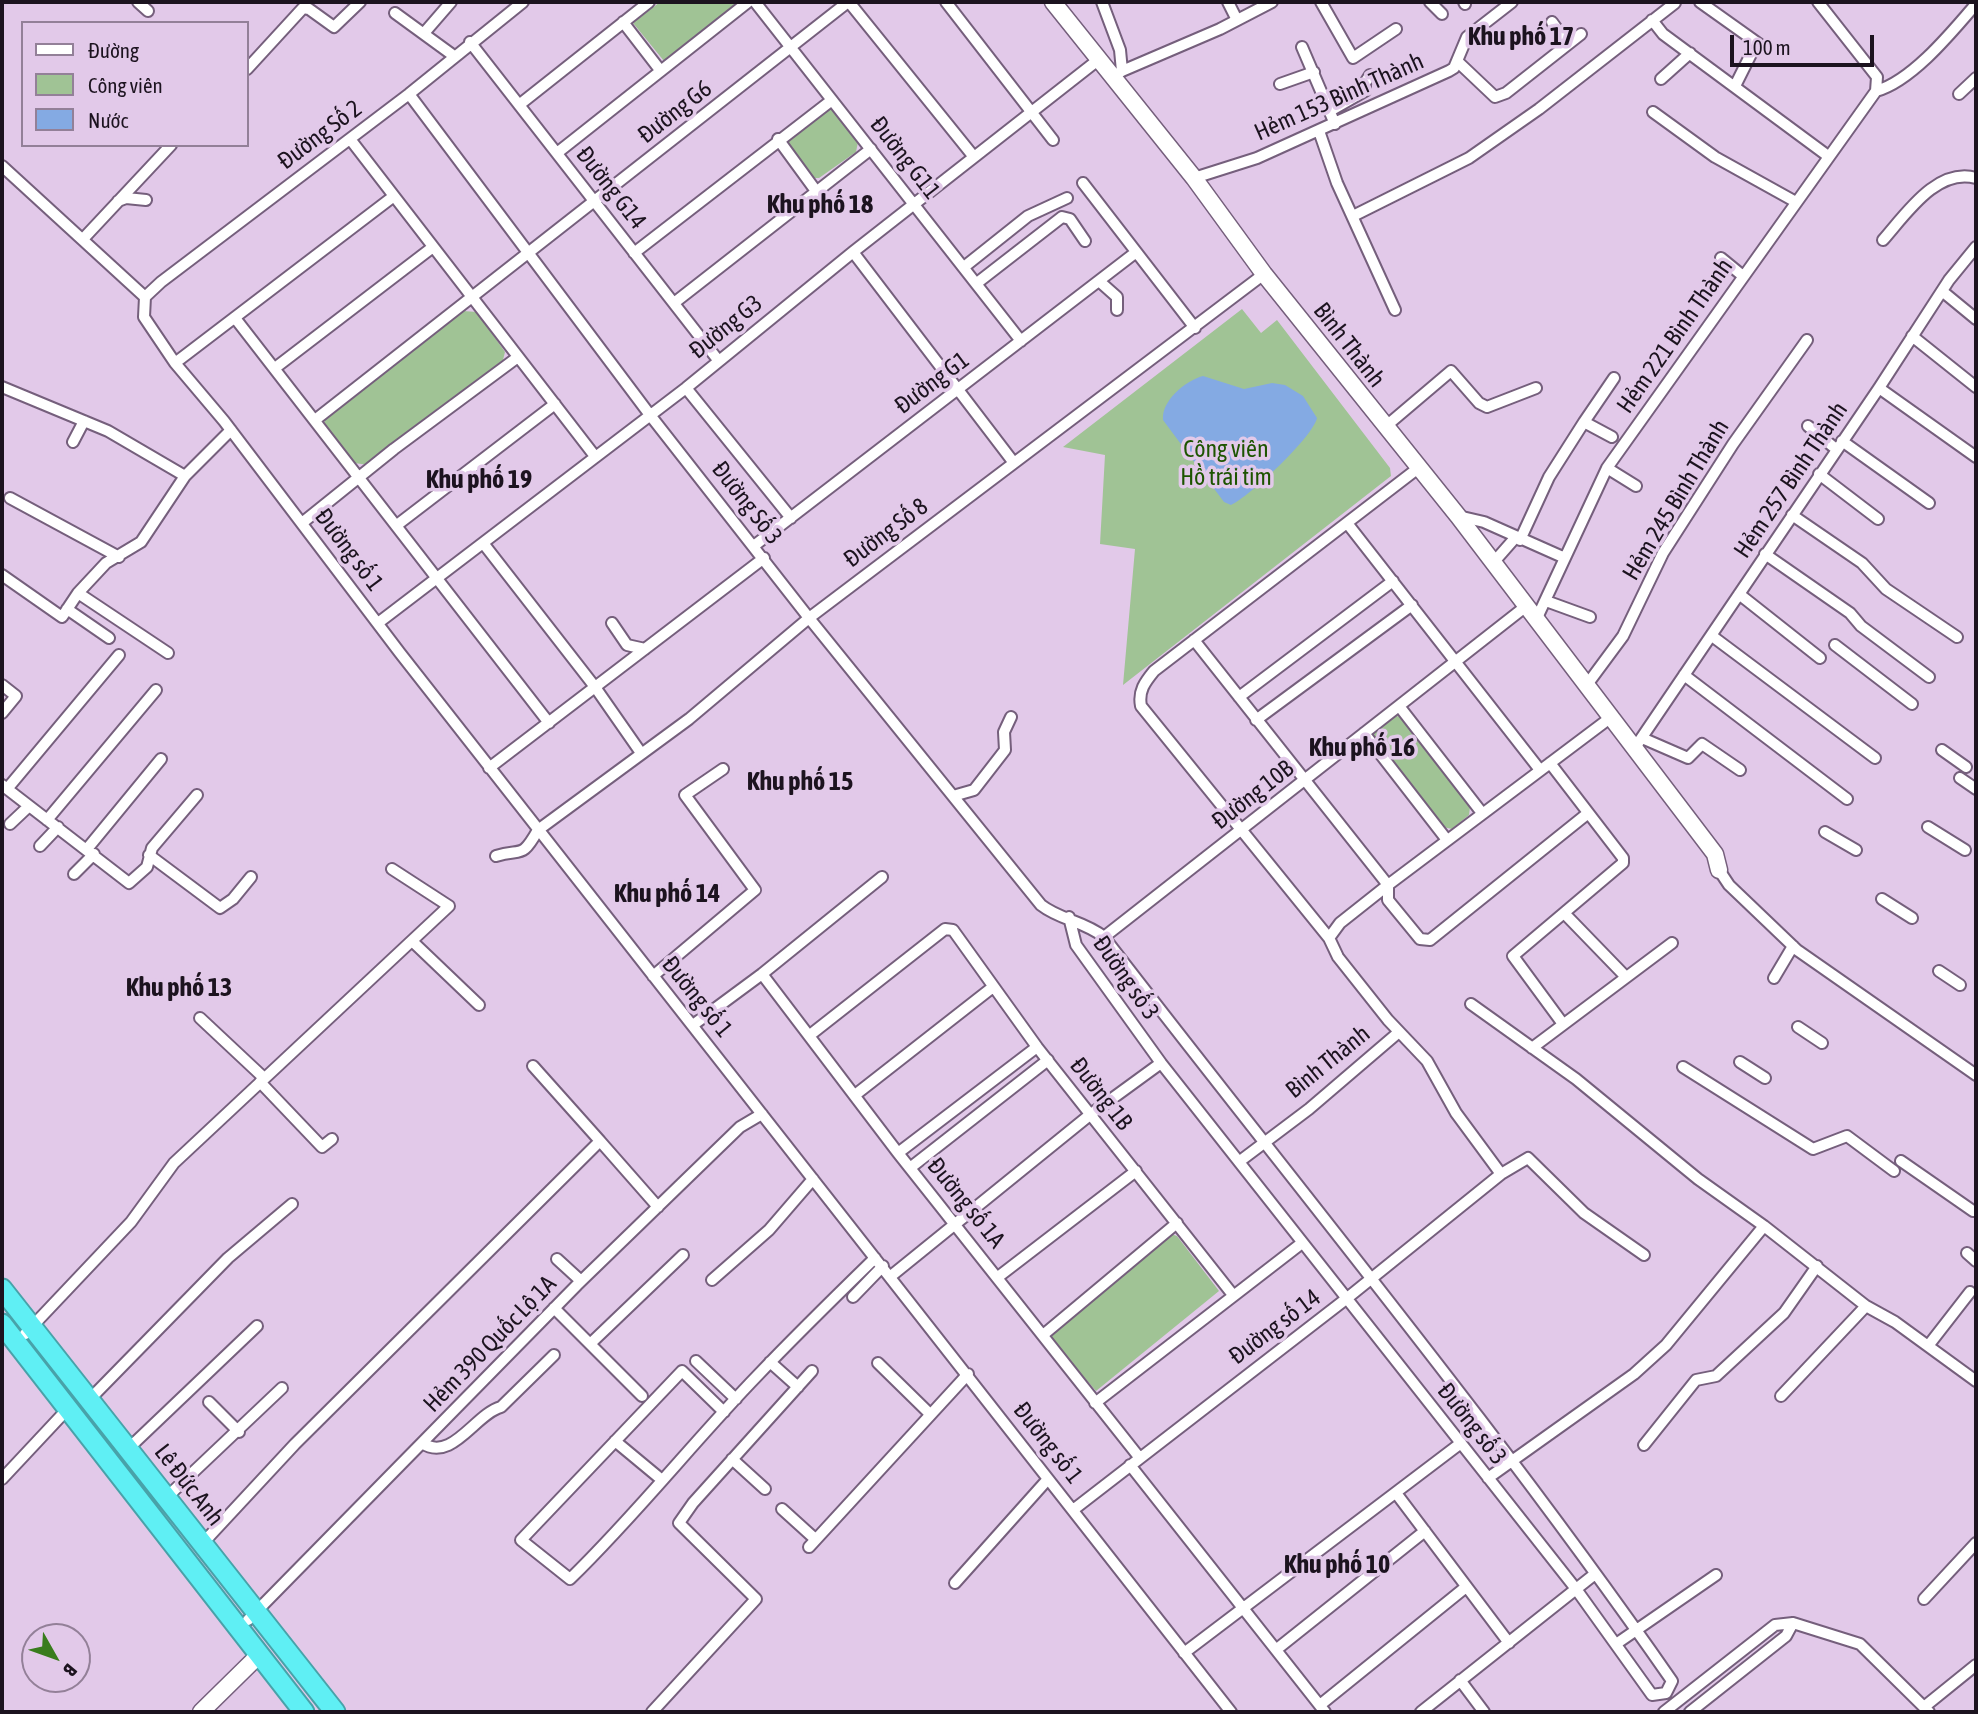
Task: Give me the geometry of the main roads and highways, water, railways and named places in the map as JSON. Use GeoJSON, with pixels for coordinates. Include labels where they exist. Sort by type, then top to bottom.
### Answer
{"type":"FeatureCollection","features":[{"type":"Feature","properties":{"kind":"highway","name":"Lê Đức Anh"},"geometry":{"type":"LineString","coordinates":[[2,1289],[28,1330],[252,1616],[335,1712]]}},
{"type":"Feature","properties":{"kind":"highway","name":"Lê Đức Anh"},"geometry":{"type":"LineString","coordinates":[[2,1305],[90,1399],[129,1448],[203,1543],[321,1712]]}},
{"type":"Feature","properties":{"kind":"highway","name":"Lê Đức Anh"},"geometry":{"type":"LineString","coordinates":[[2,1329],[61,1416],[256,1658],[304,1712]]}},
{"type":"Feature","properties":{"kind":"highway","name":"Lê Đức Anh"},"geometry":{"type":"LineString","coordinates":[[2,1329],[256,1658],[290,1712]]}},
{"type":"Feature","properties":{"kind":"water"},"geometry":{"type":"Polygon","coordinates":[[[1203,376],[1244,389],[1272,383],[1285,385],[1303,396],[1317,418],[1313,427],[1279,466],[1231,505],[1224,502],[1163,420],[1163,413],[1170,399],[1189,382],[1203,376]]]}},
{"type":"Feature","properties":{"kind":"district","name":"Khu phố 17"},"geometry":{"type":"Point","coordinates":[1521,37]}},
{"type":"Feature","properties":{"kind":"district","name":"Khu phố 18"},"geometry":{"type":"Point","coordinates":[820,205]}},
{"type":"Feature","properties":{"kind":"district","name":"Khu phố 19"},"geometry":{"type":"Point","coordinates":[479,480]}},
{"type":"Feature","properties":{"kind":"district","name":"Khu phố 16"},"geometry":{"type":"Point","coordinates":[1362,748]}},
{"type":"Feature","properties":{"kind":"district","name":"Khu phố 15"},"geometry":{"type":"Point","coordinates":[800,782]}},
{"type":"Feature","properties":{"kind":"district","name":"Khu phố 14"},"geometry":{"type":"Point","coordinates":[667,894]}},
{"type":"Feature","properties":{"kind":"district","name":"Khu phố 13"},"geometry":{"type":"Point","coordinates":[179,988]}},
{"type":"Feature","properties":{"kind":"district","name":"Khu phố 10"},"geometry":{"type":"Point","coordinates":[1337,1565]}},
{"type":"Feature","properties":{"kind":"park label","name":"Công viên Hồ trái tim"},"geometry":{"type":"Point","coordinates":[1226,463]}}]}
